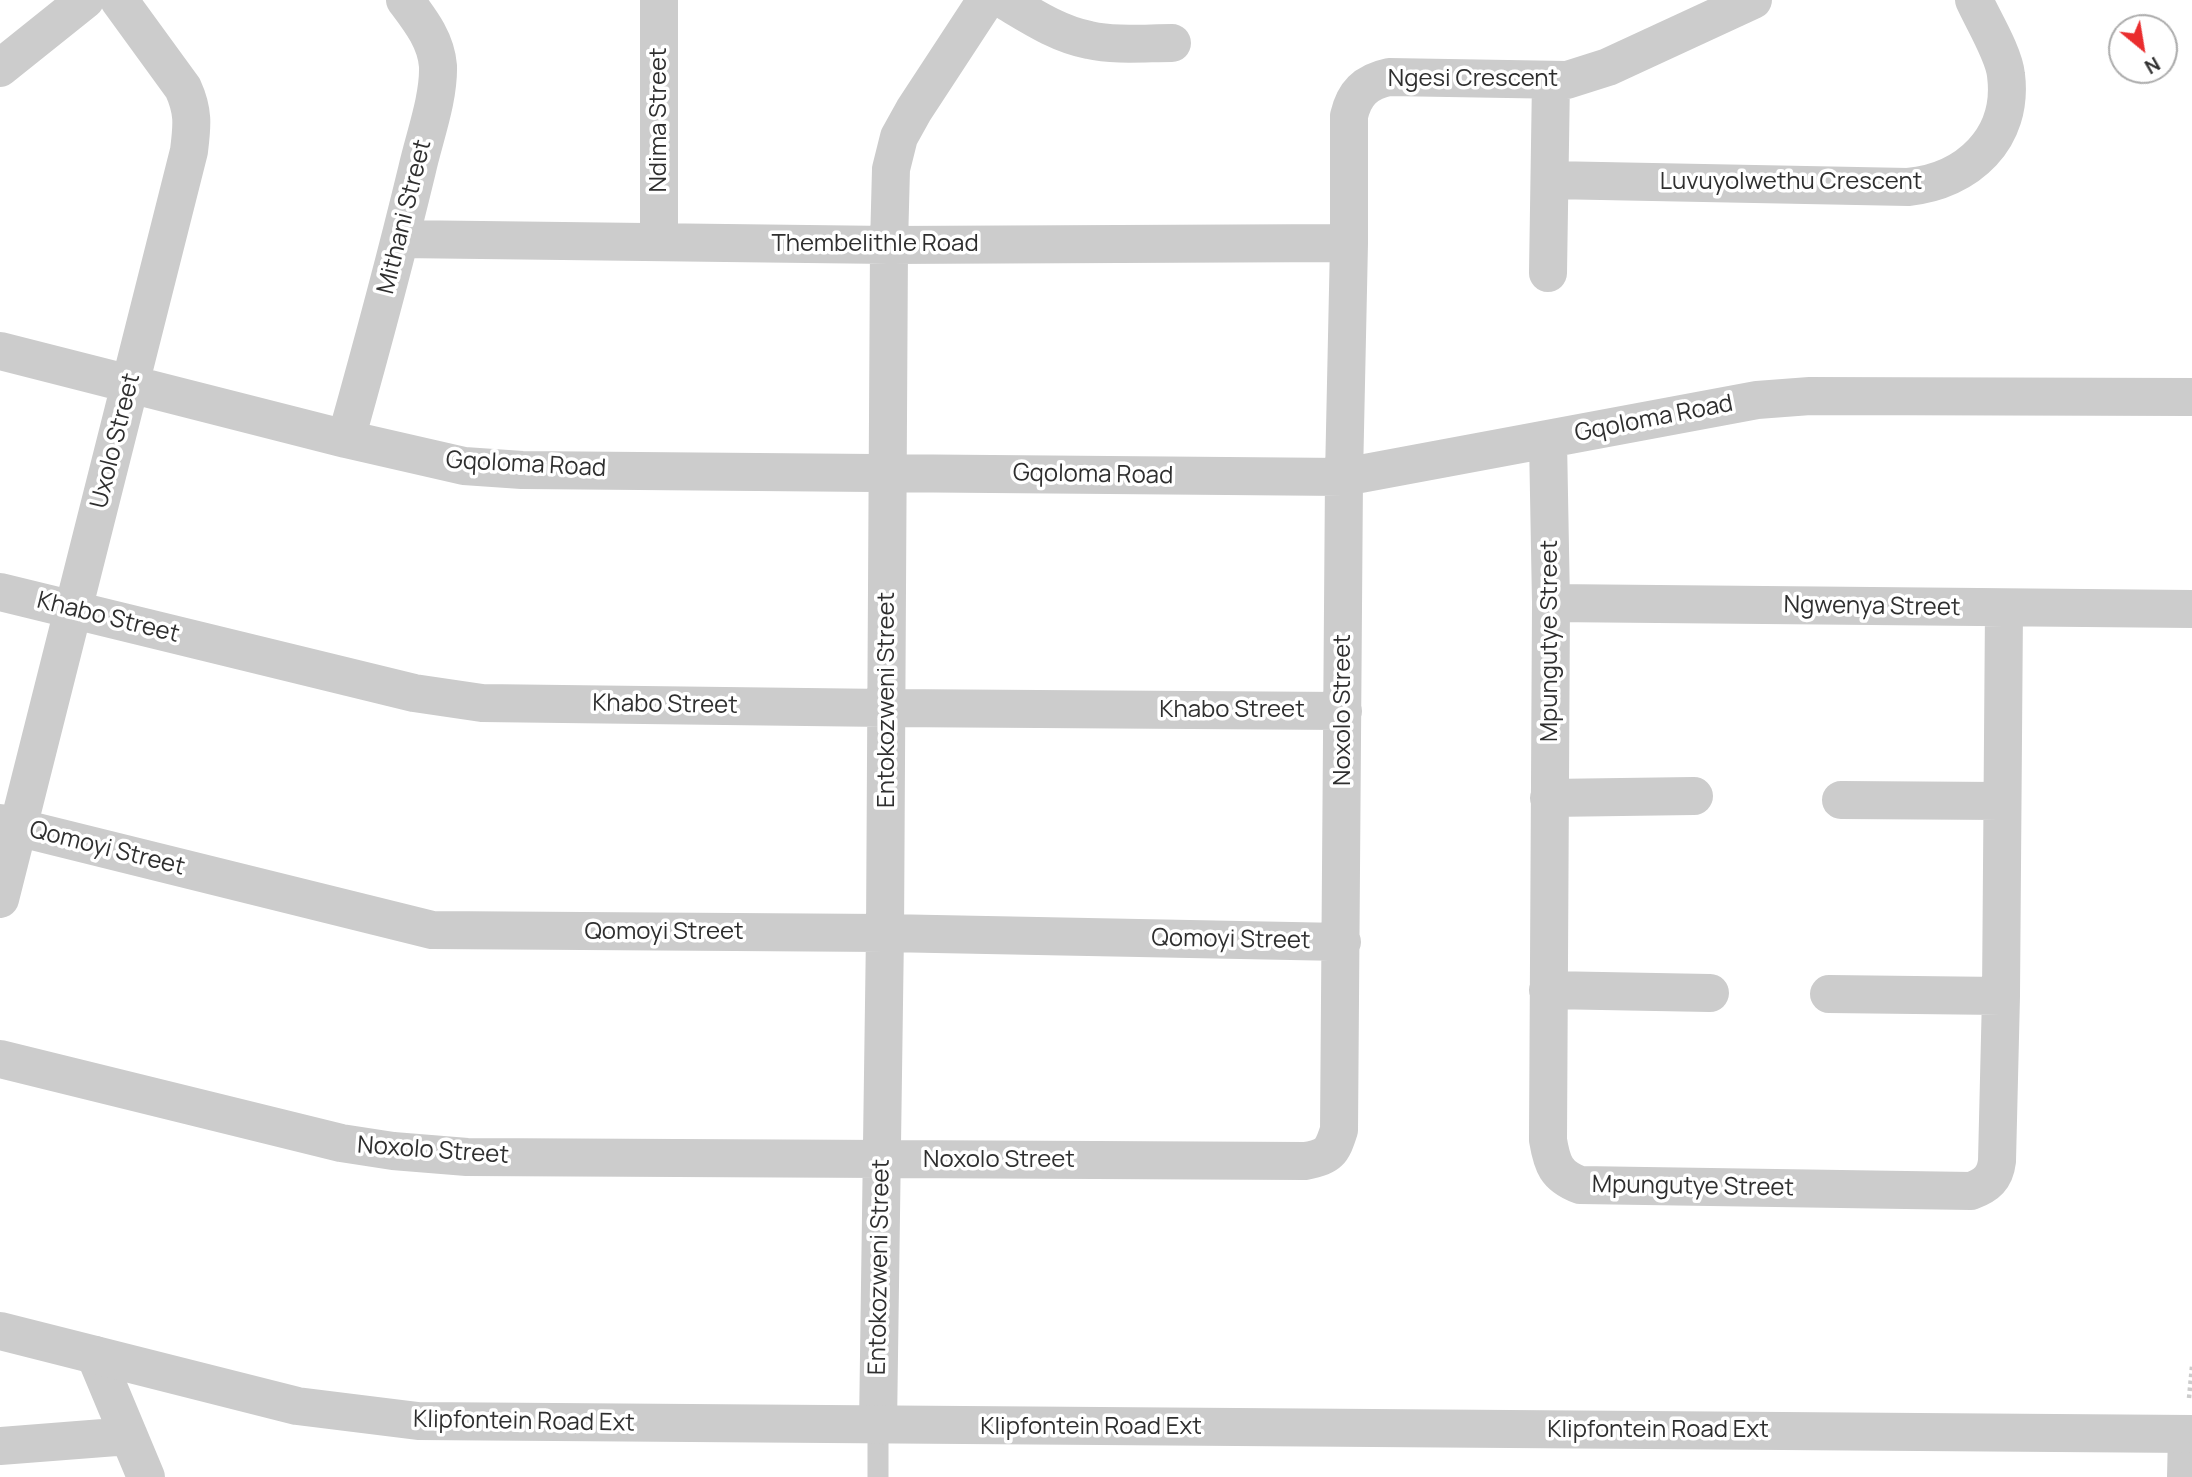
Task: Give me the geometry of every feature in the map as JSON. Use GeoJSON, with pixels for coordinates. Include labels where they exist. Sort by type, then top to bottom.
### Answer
{"type":"FeatureCollection","features":[{"type":"Feature","properties":{"kind":"street"},"geometry":{"type":"LineString","coordinates":[[0,68],[85,0]]}},
{"type":"Feature","properties":{"kind":"street","name":"Uxolo Street"},"geometry":{"type":"LineString","coordinates":[[0,899],[9,825],[74,609],[189,151],[193,121],[190,103],[183,88],[119,0]]}},
{"type":"Feature","properties":{"kind":"street","name":"Mithani Street"},"geometry":{"type":"LineString","coordinates":[[346,439],[400,239],[435,93],[438,66],[434,45],[405,0]]}},
{"type":"Feature","properties":{"kind":"street","name":"Ndima Street"},"geometry":{"type":"LineString","coordinates":[[659,0],[659,241]]}},
{"type":"Feature","properties":{"kind":"street","name":"Entokozweni Street"},"geometry":{"type":"LineString","coordinates":[[878,1426],[891,169],[899,137],[914,110],[986,0]]}},
{"type":"Feature","properties":{"kind":"street"},"geometry":{"type":"LineString","coordinates":[[1004,0],[1066,34],[1090,41],[1172,43]]}},
{"type":"Feature","properties":{"kind":"street","name":"Ngesi Crescent"},"geometry":{"type":"LineString","coordinates":[[1344,477],[1349,116],[1359,91],[1368,84],[1389,77],[1567,80],[1608,67],[1753,0]]}},
{"type":"Feature","properties":{"kind":"street","name":"Luvuyolwethu Crescent"},"geometry":{"type":"LineString","coordinates":[[1550,180],[1908,187],[1928,185],[1952,177],[1986,149],[2000,126],[2007,99],[2006,73],[1974,0]]}},
{"type":"Feature","properties":{"kind":"street"},"geometry":{"type":"LineString","coordinates":[[1548,273],[1551,80]]}},
{"type":"Feature","properties":{"kind":"street","name":"Thembelithle Road"},"geometry":{"type":"LineString","coordinates":[[400,239],[889,245],[1349,243]]}},
{"type":"Feature","properties":{"kind":"street","name":"Gqoloma Road"},"geometry":{"type":"LineString","coordinates":[[0,351],[346,439],[464,466],[522,470],[1344,477],[1757,400],[1810,396],[2192,397]]}},
{"type":"Feature","properties":{"kind":"street","name":"Mpungutye Street"},"geometry":{"type":"LineString","coordinates":[[1548,440],[1551,603],[1548,1140],[1553,1163],[1562,1176],[1580,1185],[1971,1191],[1991,1180],[1996,1171],[2001,996],[2004,609]]}},
{"type":"Feature","properties":{"kind":"street","name":"Noxolo Street"},"geometry":{"type":"LineString","coordinates":[[0,1059],[341,1143],[393,1151],[467,1157],[1321,1159],[1331,1152],[1339,1130],[1344,477]]}},
{"type":"Feature","properties":{"kind":"street","name":"Khabo Street"},"geometry":{"type":"LineString","coordinates":[[0,592],[414,693],[482,703],[1343,711]]}},
{"type":"Feature","properties":{"kind":"street","name":"Ngwenya Street"},"geometry":{"type":"LineString","coordinates":[[1551,603],[2192,609]]}},
{"type":"Feature","properties":{"kind":"street"},"geometry":{"type":"LineString","coordinates":[[1549,799],[1694,796]]}},
{"type":"Feature","properties":{"kind":"street"},"geometry":{"type":"LineString","coordinates":[[1841,800],[2001,801]]}},
{"type":"Feature","properties":{"kind":"street","name":"Qomoyi Street"},"geometry":{"type":"LineString","coordinates":[[9,825],[432,930],[885,933],[1342,942]]}},
{"type":"Feature","properties":{"kind":"street"},"geometry":{"type":"LineString","coordinates":[[1548,990],[1710,993]]}},
{"type":"Feature","properties":{"kind":"street"},"geometry":{"type":"LineString","coordinates":[[1829,994],[2001,996]]}},
{"type":"Feature","properties":{"kind":"street","name":"Klipfontein Road Ext"},"geometry":{"type":"LineString","coordinates":[[0,1331],[297,1406],[418,1421],[2189,1434]]}},
{"type":"Feature","properties":{"kind":"street"},"geometry":{"type":"LineString","coordinates":[[95,1355],[146,1477]]}},
{"type":"Feature","properties":{"kind":"street"},"geometry":{"type":"LineString","coordinates":[[2186,1477],[2189,1434]]}},
{"type":"Feature","properties":{"kind":"street"},"geometry":{"type":"LineString","coordinates":[[0,1446],[129,1436]]}},
{"type":"Feature","properties":{"kind":"lane"},"geometry":{"type":"LineString","coordinates":[[878,1426],[878,1477]]}}]}
